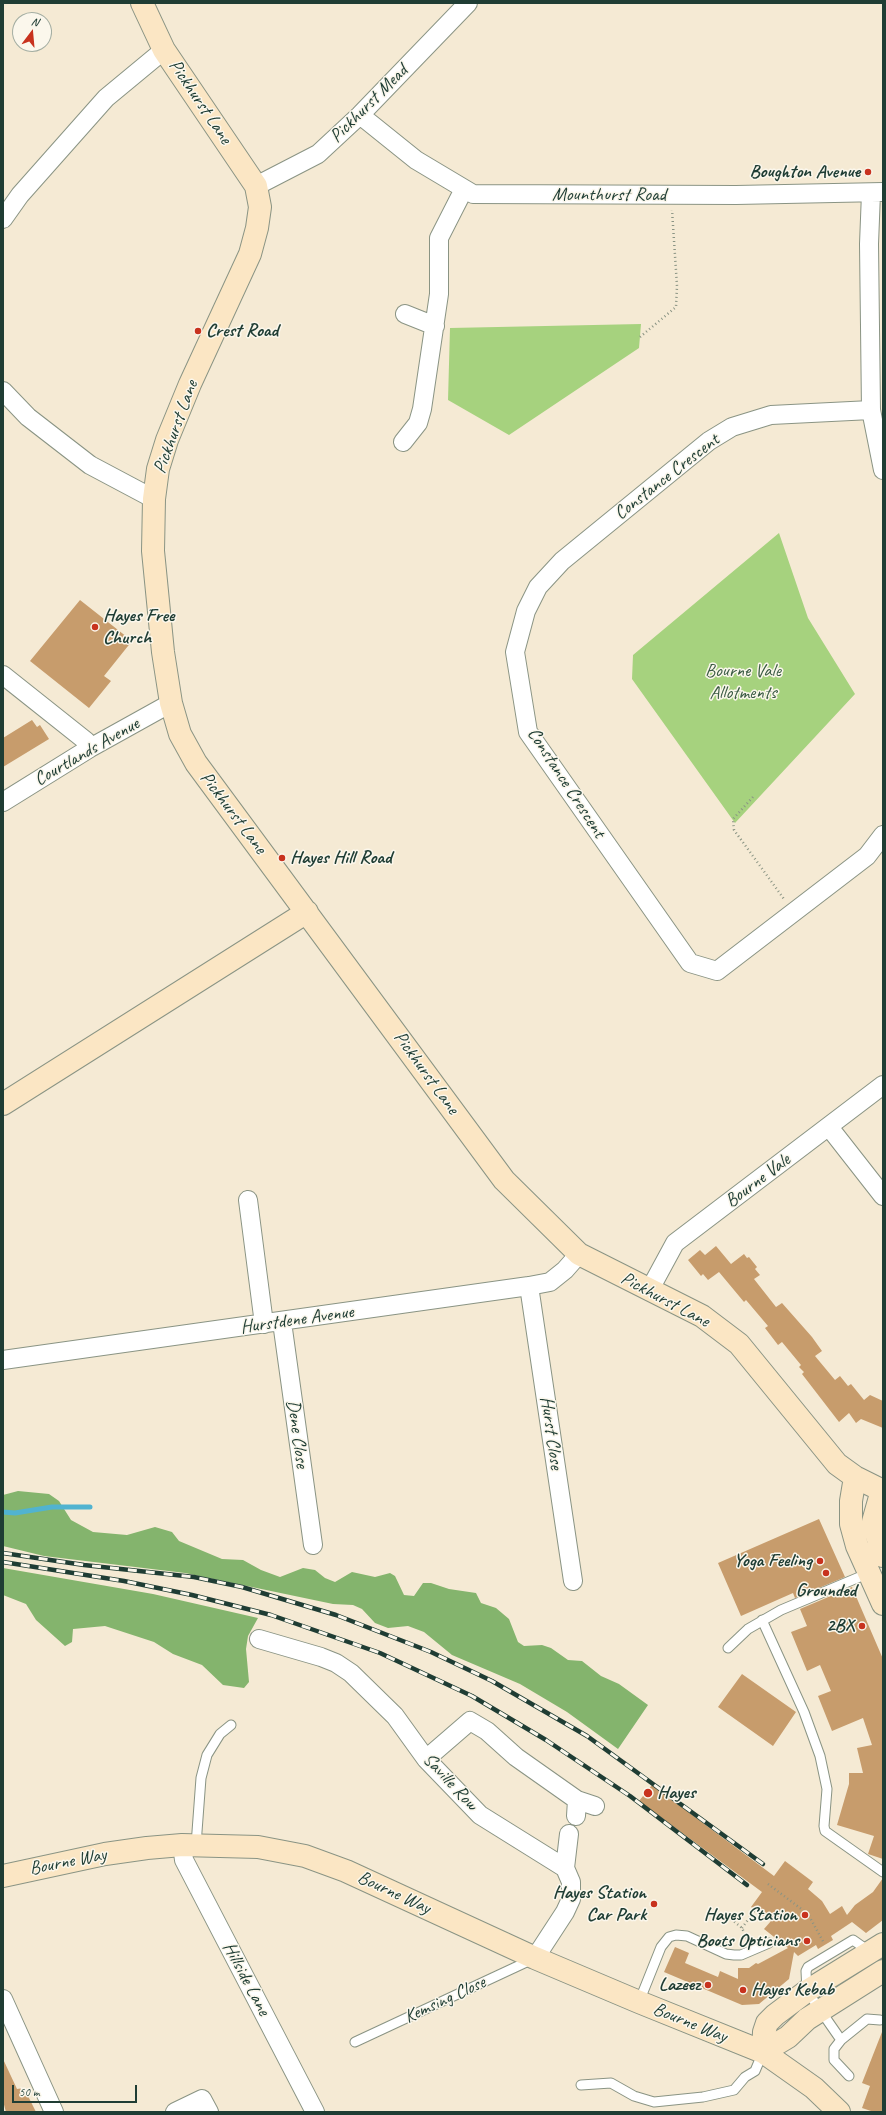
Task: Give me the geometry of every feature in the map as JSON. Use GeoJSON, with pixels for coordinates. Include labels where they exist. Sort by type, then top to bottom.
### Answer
{"type":"FeatureCollection","features":[{"type":"Feature","properties":{"kind":"main road","name":"Pickhurst Lane"},"geometry":{"type":"LineString","coordinates":[[142,3],[164,50],[256,186],[260,208],[257,228],[250,254],[190,384],[167,440],[158,469],[154,499],[153,551],[162,644],[171,704],[180,734],[196,763],[504,1180],[579,1254],[649,1291],[702,1316],[739,1344],[822,1448],[837,1464],[855,1477],[883,1491]]}},
{"type":"Feature","properties":{"kind":"main road"},"geometry":{"type":"LineString","coordinates":[[3,1104],[307,912]]}},
{"type":"Feature","properties":{"kind":"main road"},"geometry":{"type":"LineString","coordinates":[[855,1477],[851,1501],[851,1524],[853,1535],[876,1575],[883,1604]]}},
{"type":"Feature","properties":{"kind":"main road"},"geometry":{"type":"LineString","coordinates":[[883,1491],[873,1522],[883,1556]]}},
{"type":"Feature","properties":{"kind":"main road","name":"Bourne Way"},"geometry":{"type":"LineString","coordinates":[[3,1876],[105,1854],[147,1848],[189,1845],[264,1848],[325,1862],[536,1958],[639,2002],[763,2052],[814,2088],[839,2112]]}},
{"type":"Feature","properties":{"kind":"main road"},"geometry":{"type":"LineString","coordinates":[[877,1948],[782,2008],[768,2023],[762,2041],[763,2052],[778,2044],[807,2019],[883,1971]]}},
{"type":"Feature","properties":{"kind":"street","name":"Pickhurst Mead"},"geometry":{"type":"LineString","coordinates":[[256,186],[318,154],[360,115],[468,3]]}},
{"type":"Feature","properties":{"kind":"street"},"geometry":{"type":"LineString","coordinates":[[3,219],[20,195],[106,98],[164,50]]}},
{"type":"Feature","properties":{"kind":"street","name":"Mounthurst Road"},"geometry":{"type":"LineString","coordinates":[[360,115],[416,160],[473,194],[671,195],[877,193]]}},
{"type":"Feature","properties":{"kind":"street"},"geometry":{"type":"LineString","coordinates":[[403,442],[418,422],[435,326],[438,294],[439,238],[464,189]]}},
{"type":"Feature","properties":{"kind":"street"},"geometry":{"type":"LineString","coordinates":[[877,193],[869,244],[871,410],[883,470]]}},
{"type":"Feature","properties":{"kind":"street"},"geometry":{"type":"LineString","coordinates":[[405,314],[435,326]]}},
{"type":"Feature","properties":{"kind":"street"},"geometry":{"type":"LineString","coordinates":[[3,391],[28,417],[90,465],[154,499]]}},
{"type":"Feature","properties":{"kind":"street","name":"Constance Crescent"},"geometry":{"type":"LineString","coordinates":[[871,410],[771,415],[732,427],[709,441],[562,561],[548,576],[538,587],[526,610],[515,652],[528,732],[690,963],[717,971],[867,856],[883,835]]}},
{"type":"Feature","properties":{"kind":"street"},"geometry":{"type":"LineString","coordinates":[[3,675],[86,741],[90,748]]}},
{"type":"Feature","properties":{"kind":"street","name":"Courtlands Avenue"},"geometry":{"type":"LineString","coordinates":[[3,802],[90,748],[171,704]]}},
{"type":"Feature","properties":{"kind":"street","name":"Bourne Vale"},"geometry":{"type":"LineString","coordinates":[[649,1291],[675,1243],[883,1085]]}},
{"type":"Feature","properties":{"kind":"street"},"geometry":{"type":"LineString","coordinates":[[829,1127],[883,1196]]}},
{"type":"Feature","properties":{"kind":"street"},"geometry":{"type":"LineString","coordinates":[[248,1200],[264,1324]]}},
{"type":"Feature","properties":{"kind":"street","name":"Hurstdene Avenue"},"geometry":{"type":"LineString","coordinates":[[3,1360],[282,1322],[529,1286],[550,1282],[565,1270],[579,1254]]}},
{"type":"Feature","properties":{"kind":"street","name":"Hurst Close"},"geometry":{"type":"LineString","coordinates":[[529,1286],[573,1581]]}},
{"type":"Feature","properties":{"kind":"street","name":"Dene Close"},"geometry":{"type":"LineString","coordinates":[[282,1322],[313,1545]]}},
{"type":"Feature","properties":{"kind":"street","name":"Saville Row"},"geometry":{"type":"LineString","coordinates":[[260,1639],[321,1657],[336,1663],[350,1673],[394,1716],[426,1759],[480,1815],[565,1868]]}},
{"type":"Feature","properties":{"kind":"street"},"geometry":{"type":"LineString","coordinates":[[426,1759],[470,1721],[487,1731],[576,1808],[595,1806]]}},
{"type":"Feature","properties":{"kind":"street"},"geometry":{"type":"LineString","coordinates":[[536,1958],[565,1912],[570,1899],[570,1882],[565,1868],[569,1834]]}},
{"type":"Feature","properties":{"kind":"street","name":"Hillside Lane"},"geometry":{"type":"LineString","coordinates":[[189,1845],[184,1860],[315,2112]]}},
{"type":"Feature","properties":{"kind":"street"},"geometry":{"type":"LineString","coordinates":[[3,1999],[54,2112]]}},
{"type":"Feature","properties":{"kind":"street"},"geometry":{"type":"LineString","coordinates":[[175,2112],[202,2099],[209,2112]]}},
{"type":"Feature","properties":{"kind":"lane"},"geometry":{"type":"LineString","coordinates":[[728,1648],[762,1620],[780,1610],[876,1575]]}},
{"type":"Feature","properties":{"kind":"lane"},"geometry":{"type":"LineString","coordinates":[[762,1620],[804,1712],[820,1756],[827,1789],[824,1826],[826,1831],[883,1872]]}},
{"type":"Feature","properties":{"kind":"lane"},"geometry":{"type":"LineString","coordinates":[[189,1845],[201,1778],[208,1755],[220,1734],[231,1725]]}},
{"type":"Feature","properties":{"kind":"lane"},"geometry":{"type":"LineString","coordinates":[[639,2002],[661,1947],[669,1937],[687,1936],[726,1954],[734,1955],[741,1955],[770,1943]]}},
{"type":"Feature","properties":{"kind":"lane"},"geometry":{"type":"LineString","coordinates":[[841,2040],[807,1991],[806,1971],[808,1967],[853,1940],[877,1948]]}},
{"type":"Feature","properties":{"kind":"lane","name":"Kemsing Close"},"geometry":{"type":"LineString","coordinates":[[355,2042],[536,1958]]}},
{"type":"Feature","properties":{"kind":"lane"},"geometry":{"type":"LineString","coordinates":[[849,2076],[834,2060],[833,2054],[841,2040],[867,2019],[880,2020]]}},
{"type":"Feature","properties":{"kind":"lane"},"geometry":{"type":"LineString","coordinates":[[581,2085],[611,2083],[634,2096],[664,2102],[727,2093],[734,2090],[746,2077],[755,2071],[763,2052]]}},
{"type":"Feature","properties":{"kind":"path"},"geometry":{"type":"LineString","coordinates":[[640,337],[676,307],[677,286],[671,195]]}},
{"type":"Feature","properties":{"kind":"path"},"geometry":{"type":"LineString","coordinates":[[753,798],[733,819],[734,830],[794,912]]}},
{"type":"Feature","properties":{"kind":"path"},"geometry":{"type":"LineString","coordinates":[[768,1884],[808,1914],[830,1954]]}},
{"type":"Feature","properties":{"kind":"path"},"geometry":{"type":"LineString","coordinates":[[742,1928],[756,1910]]}},
{"type":"Feature","properties":{"kind":"path"},"geometry":{"type":"LineString","coordinates":[[725,1914],[742,1928],[752,1950]]}},
{"type":"Feature","properties":{"kind":"green space"},"geometry":{"type":"Polygon","coordinates":[[[641,324],[639,348],[509,435],[448,400],[450,328],[641,324]]]}},
{"type":"Feature","properties":{"kind":"green space","name":"Bourne Vale Allotments"},"geometry":{"type":"Polygon","coordinates":[[[779,533],[808,618],[855,694],[735,823],[632,679],[633,655],[779,533]]]}},
{"type":"Feature","properties":{"kind":"green space"},"geometry":{"type":"Polygon","coordinates":[[[18,1491],[49,1494],[59,1501],[71,1520],[93,1532],[127,1535],[155,1527],[172,1532],[179,1541],[222,1559],[243,1560],[261,1570],[280,1577],[303,1568],[315,1570],[325,1578],[335,1582],[352,1572],[375,1577],[390,1573],[395,1576],[404,1595],[414,1596],[423,1583],[431,1583],[449,1589],[476,1593],[481,1603],[496,1608],[509,1619],[518,1642],[524,1646],[542,1645],[551,1648],[568,1660],[582,1661],[601,1676],[619,1684],[648,1705],[618,1749],[567,1712],[520,1684],[452,1655],[424,1632],[408,1626],[388,1628],[375,1623],[362,1609],[353,1605],[333,1604],[185,1573],[44,1556],[3,1546],[3,1495],[18,1491]]]}},
{"type":"Feature","properties":{"kind":"green space"},"geometry":{"type":"Polygon","coordinates":[[[3,1568],[153,1594],[258,1618],[248,1636],[246,1649],[249,1682],[244,1688],[223,1685],[202,1665],[173,1654],[154,1642],[105,1626],[73,1629],[72,1642],[65,1646],[36,1620],[26,1604],[3,1595],[3,1568]]]}},
{"type":"Feature","properties":{"kind":"building"},"geometry":{"type":"Polygon","coordinates":[[[80,600],[132,641],[104,676],[111,681],[89,708],[30,661],[80,600]]]}},
{"type":"Feature","properties":{"kind":"building"},"geometry":{"type":"Polygon","coordinates":[[[32,720],[37,727],[40,725],[49,739],[3,767],[3,738],[32,720]]]}},
{"type":"Feature","properties":{"kind":"building"},"geometry":{"type":"Polygon","coordinates":[[[716,1246],[731,1264],[744,1254],[747,1258],[749,1257],[757,1267],[755,1269],[760,1275],[754,1279],[776,1307],[782,1303],[812,1337],[822,1351],[815,1356],[835,1380],[840,1376],[848,1386],[851,1384],[864,1400],[870,1395],[883,1401],[883,1428],[861,1419],[856,1423],[849,1413],[839,1422],[802,1374],[804,1372],[799,1367],[801,1365],[782,1342],[778,1345],[765,1328],[768,1326],[746,1300],[744,1302],[719,1272],[708,1280],[703,1274],[701,1276],[688,1260],[700,1250],[705,1255],[716,1246]]]}},
{"type":"Feature","properties":{"kind":"building"},"geometry":{"type":"Polygon","coordinates":[[[819,1519],[845,1577],[795,1598],[793,1593],[741,1616],[718,1563],[819,1519]]]}},
{"type":"Feature","properties":{"kind":"building"},"geometry":{"type":"Polygon","coordinates":[[[852,1587],[883,1659],[883,1859],[868,1854],[874,1836],[837,1825],[849,1784],[849,1773],[863,1773],[857,1748],[872,1745],[863,1718],[832,1731],[818,1696],[831,1691],[820,1665],[807,1671],[791,1632],[807,1626],[800,1609],[852,1587]]]}},
{"type":"Feature","properties":{"kind":"building"},"geometry":{"type":"Polygon","coordinates":[[[742,1674],[796,1712],[773,1746],[718,1707],[742,1674]]]}},
{"type":"Feature","properties":{"kind":"building"},"geometry":{"type":"Polygon","coordinates":[[[652,1785],[774,1876],[785,1861],[813,1882],[808,1889],[822,1901],[830,1914],[842,1906],[847,1915],[855,1905],[873,1892],[883,1878],[883,1920],[866,1933],[852,1922],[831,1936],[833,1940],[818,1949],[816,1945],[798,1956],[794,1952],[789,1979],[759,2004],[742,2005],[664,1972],[675,1947],[689,1953],[685,1963],[718,1977],[720,1971],[738,1979],[738,1968],[749,1968],[756,1963],[758,1964],[788,1948],[764,1929],[771,1921],[751,1907],[762,1892],[639,1801],[652,1785]]]}},
{"type":"Feature","properties":{"kind":"building"},"geometry":{"type":"Polygon","coordinates":[[[882,2032],[883,2112],[874,2112],[862,2108],[870,2086],[862,2083],[882,2032]]]}},
{"type":"Feature","properties":{"kind":"building"},"geometry":{"type":"Polygon","coordinates":[[[3,2059],[17,2089],[24,2088],[36,2112],[6,2112],[3,2101],[3,2059]]]}},
{"type":"Feature","properties":{"kind":"waterway"},"geometry":{"type":"LineString","coordinates":[[3,1512],[15,1513],[52,1507],[90,1507]]}},
{"type":"Feature","properties":{"kind":"railway"},"geometry":{"type":"LineString","coordinates":[[3,1553],[84,1565],[194,1577],[242,1587],[336,1615],[431,1652],[492,1681],[587,1736],[763,1864]]}},
{"type":"Feature","properties":{"kind":"railway"},"geometry":{"type":"LineString","coordinates":[[3,1562],[124,1581],[192,1595],[271,1615],[380,1653],[472,1696],[546,1740],[630,1796],[747,1885]]}},
{"type":"Feature","properties":{"kind":"place","name":"Boughton Avenue"},"geometry":{"type":"Point","coordinates":[868,172]}},
{"type":"Feature","properties":{"kind":"place","name":"Crest Road"},"geometry":{"type":"Point","coordinates":[198,331]}},
{"type":"Feature","properties":{"kind":"place","name":"Hayes Free Church"},"geometry":{"type":"Point","coordinates":[95,627]}},
{"type":"Feature","properties":{"kind":"place","name":"Hayes Hill Road"},"geometry":{"type":"Point","coordinates":[282,858]}},
{"type":"Feature","properties":{"kind":"place","name":"Yoga Feeling"},"geometry":{"type":"Point","coordinates":[820,1561]}},
{"type":"Feature","properties":{"kind":"place","name":"Grounded"},"geometry":{"type":"Point","coordinates":[826,1573]}},
{"type":"Feature","properties":{"kind":"place","name":"2BX"},"geometry":{"type":"Point","coordinates":[862,1626]}},
{"type":"Feature","properties":{"kind":"place","name":"Hayes"},"geometry":{"type":"Point","coordinates":[648,1793]}},
{"type":"Feature","properties":{"kind":"place","name":"Hayes Station Car Park"},"geometry":{"type":"Point","coordinates":[654,1904]}},
{"type":"Feature","properties":{"kind":"place","name":"Hayes Station"},"geometry":{"type":"Point","coordinates":[805,1915]}},
{"type":"Feature","properties":{"kind":"place","name":"Boots Opticians"},"geometry":{"type":"Point","coordinates":[807,1941]}},
{"type":"Feature","properties":{"kind":"place","name":"Lazeez"},"geometry":{"type":"Point","coordinates":[708,1985]}},
{"type":"Feature","properties":{"kind":"place","name":"Hayes Kebab"},"geometry":{"type":"Point","coordinates":[743,1990]}}]}
